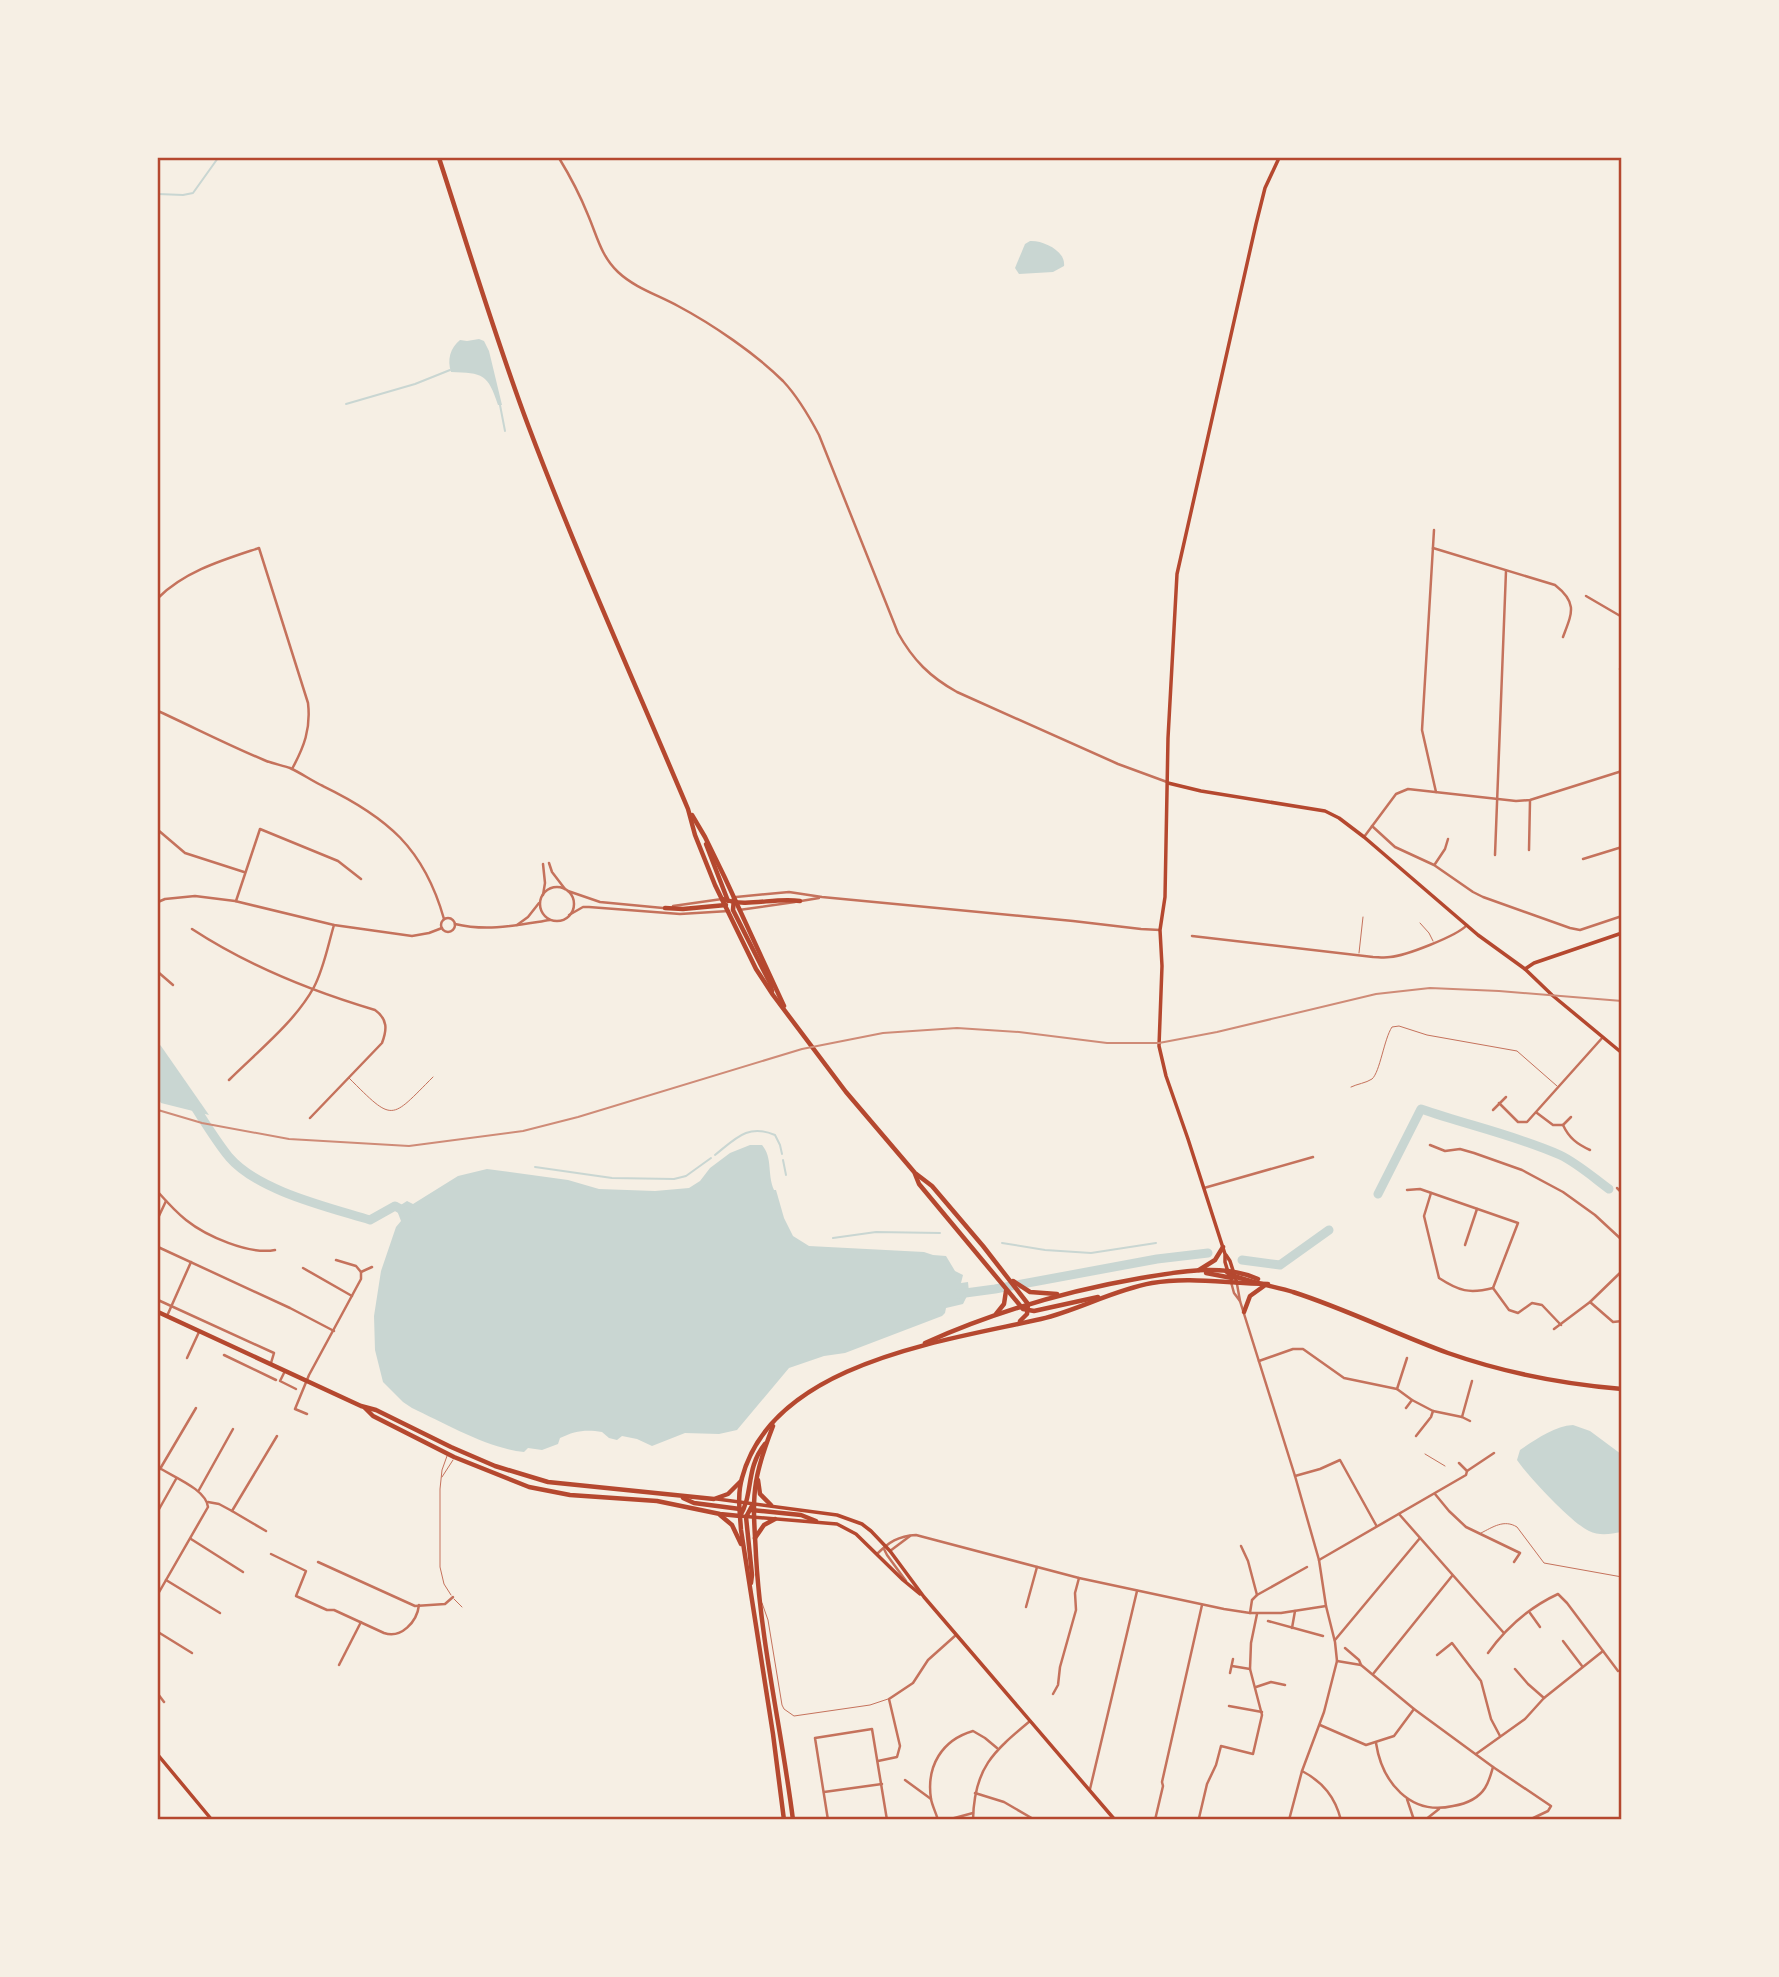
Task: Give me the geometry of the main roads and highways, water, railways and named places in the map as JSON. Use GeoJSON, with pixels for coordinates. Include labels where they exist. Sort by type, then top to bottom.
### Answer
{"type":"FeatureCollection","features":[{"type":"Feature","properties":{"kind":"highway"},"geometry":{"type":"LineString","coordinates":[[439,158],[528,424],[608,621],[688,808],[705,836],[730,903],[740,910],[788,1012]]}},
{"type":"Feature","properties":{"kind":"highway"},"geometry":{"type":"LineString","coordinates":[[688,808],[695,835],[770,983],[773,995],[846,1092],[915,1173],[932,1186],[1019,1291],[1028,1308],[1026,1316],[1017,1323]]}},
{"type":"Feature","properties":{"kind":"highway"},"geometry":{"type":"LineString","coordinates":[[665,908],[682,909],[784,899],[800,901]]}},
{"type":"Feature","properties":{"kind":"highway"},"geometry":{"type":"LineString","coordinates":[[915,1173],[919,1184],[1021,1307]]}},
{"type":"Feature","properties":{"kind":"highway"},"geometry":{"type":"LineString","coordinates":[[1198,1271],[1215,1260],[1223,1247]]}},
{"type":"Feature","properties":{"kind":"highway"},"geometry":{"type":"LineString","coordinates":[[1028,1308],[1062,1294],[1141,1278],[1198,1271],[1268,1284]]}},
{"type":"Feature","properties":{"kind":"highway"},"geometry":{"type":"LineString","coordinates":[[916,1347],[1060,1314],[1131,1287],[1168,1280],[1245,1274],[1327,1303],[1450,1354],[1510,1372],[1559,1382],[1622,1389]]}},
{"type":"Feature","properties":{"kind":"highway"},"geometry":{"type":"LineString","coordinates":[[1009,1279],[1037,1293],[1062,1294]]}},
{"type":"Feature","properties":{"kind":"highway"},"geometry":{"type":"LineString","coordinates":[[1244,1312],[1250,1296],[1268,1284]]}},
{"type":"Feature","properties":{"kind":"highway"},"geometry":{"type":"LineString","coordinates":[[996,1314],[1004,1304],[1007,1292]]}},
{"type":"Feature","properties":{"kind":"highway"},"geometry":{"type":"LineString","coordinates":[[793,1819],[758,1591],[753,1518],[739,1501],[741,1480],[761,1435],[807,1392],[862,1366],[996,1314],[1021,1307],[1109,1295]]}},
{"type":"Feature","properties":{"kind":"highway"},"geometry":{"type":"LineString","coordinates":[[158,1311],[361,1406],[376,1410],[457,1450],[495,1466],[548,1482],[714,1499],[730,1493],[741,1480]]}},
{"type":"Feature","properties":{"kind":"highway"},"geometry":{"type":"LineString","coordinates":[[361,1406],[373,1416],[454,1457],[547,1492],[657,1501],[720,1514],[746,1510],[754,1503],[757,1475],[774,1422]]}},
{"type":"Feature","properties":{"kind":"highway"},"geometry":{"type":"LineString","coordinates":[[768,1440],[753,1464],[746,1510],[744,1551],[784,1819]]}},
{"type":"Feature","properties":{"kind":"highway"},"geometry":{"type":"LineString","coordinates":[[757,1475],[760,1494],[771,1505]]}},
{"type":"Feature","properties":{"kind":"highway"},"geometry":{"type":"LineString","coordinates":[[676,1495],[694,1503],[801,1514],[816,1521]]}},
{"type":"Feature","properties":{"kind":"highway"},"geometry":{"type":"LineString","coordinates":[[746,1510],[752,1575],[749,1589]]}},
{"type":"Feature","properties":{"kind":"highway"},"geometry":{"type":"LineString","coordinates":[[720,1514],[732,1525],[744,1551]]}},
{"type":"Feature","properties":{"kind":"highway"},"geometry":{"type":"LineString","coordinates":[[755,1539],[761,1528],[775,1519]]}},
{"type":"Feature","properties":{"kind":"main road"},"geometry":{"type":"LineString","coordinates":[[1232,1277],[1158,1046],[1162,966],[1160,930],[1165,897],[1168,738],[1177,574],[1256,224],[1265,188],[1279,158]]}},
{"type":"Feature","properties":{"kind":"main road"},"geometry":{"type":"LineString","coordinates":[[1168,783],[1200,791],[1325,811],[1339,818],[1500,953],[1525,969],[1622,1053]]}},
{"type":"Feature","properties":{"kind":"main road"},"geometry":{"type":"LineString","coordinates":[[1525,969],[1534,963],[1622,933]]}},
{"type":"Feature","properties":{"kind":"main road"},"geometry":{"type":"LineString","coordinates":[[714,1499],[739,1501]]}},
{"type":"Feature","properties":{"kind":"main road"},"geometry":{"type":"LineString","coordinates":[[754,1503],[837,1515],[862,1524],[885,1546],[924,1597],[1115,1819]]}},
{"type":"Feature","properties":{"kind":"main road"},"geometry":{"type":"LineString","coordinates":[[753,1518],[816,1521],[837,1524],[850,1530],[924,1597]]}},
{"type":"Feature","properties":{"kind":"main road"},"geometry":{"type":"LineString","coordinates":[[158,1755],[212,1819]]}},
{"type":"Feature","properties":{"kind":"waterway"},"geometry":{"type":"LineString","coordinates":[[158,194],[193,193],[218,158]]}},
{"type":"Feature","properties":{"kind":"waterway"},"geometry":{"type":"LineString","coordinates":[[346,404],[415,384],[450,370]]}},
{"type":"Feature","properties":{"kind":"waterway"},"geometry":{"type":"LineString","coordinates":[[500,405],[505,431]]}},
{"type":"Feature","properties":{"kind":"waterway"},"geometry":{"type":"LineString","coordinates":[[193,1104],[229,1157],[257,1179],[295,1196],[370,1220],[395,1206],[406,1212]]}},
{"type":"Feature","properties":{"kind":"waterway"},"geometry":{"type":"LineString","coordinates":[[1378,1194],[1421,1109],[1560,1155],[1609,1189]]}},
{"type":"Feature","properties":{"kind":"waterway"},"geometry":{"type":"LineString","coordinates":[[715,1155],[742,1134],[757,1131],[775,1135],[782,1154]]}},
{"type":"Feature","properties":{"kind":"waterway"},"geometry":{"type":"LineString","coordinates":[[535,1167],[612,1178],[674,1179],[686,1176],[711,1158]]}},
{"type":"Feature","properties":{"kind":"waterway"},"geometry":{"type":"LineString","coordinates":[[783,1160],[786,1175]]}},
{"type":"Feature","properties":{"kind":"waterway"},"geometry":{"type":"LineString","coordinates":[[1242,1260],[1280,1265],[1329,1230]]}},
{"type":"Feature","properties":{"kind":"waterway"},"geometry":{"type":"LineString","coordinates":[[833,1238],[876,1232],[940,1233]]}},
{"type":"Feature","properties":{"kind":"waterway"},"geometry":{"type":"LineString","coordinates":[[1002,1243],[1045,1250],[1091,1253],[1156,1243]]}},
{"type":"Feature","properties":{"kind":"waterway"},"geometry":{"type":"LineString","coordinates":[[958,1294],[1157,1259],[1208,1253]]}},
{"type":"Feature","properties":{"kind":"railway"},"geometry":{"type":"LineString","coordinates":[[158,1110],[202,1123],[289,1139],[409,1146],[523,1131],[802,1049],[883,1033],[957,1028],[1019,1032],[1107,1043],[1159,1043],[1376,994],[1430,988],[1622,1001]]}}]}
